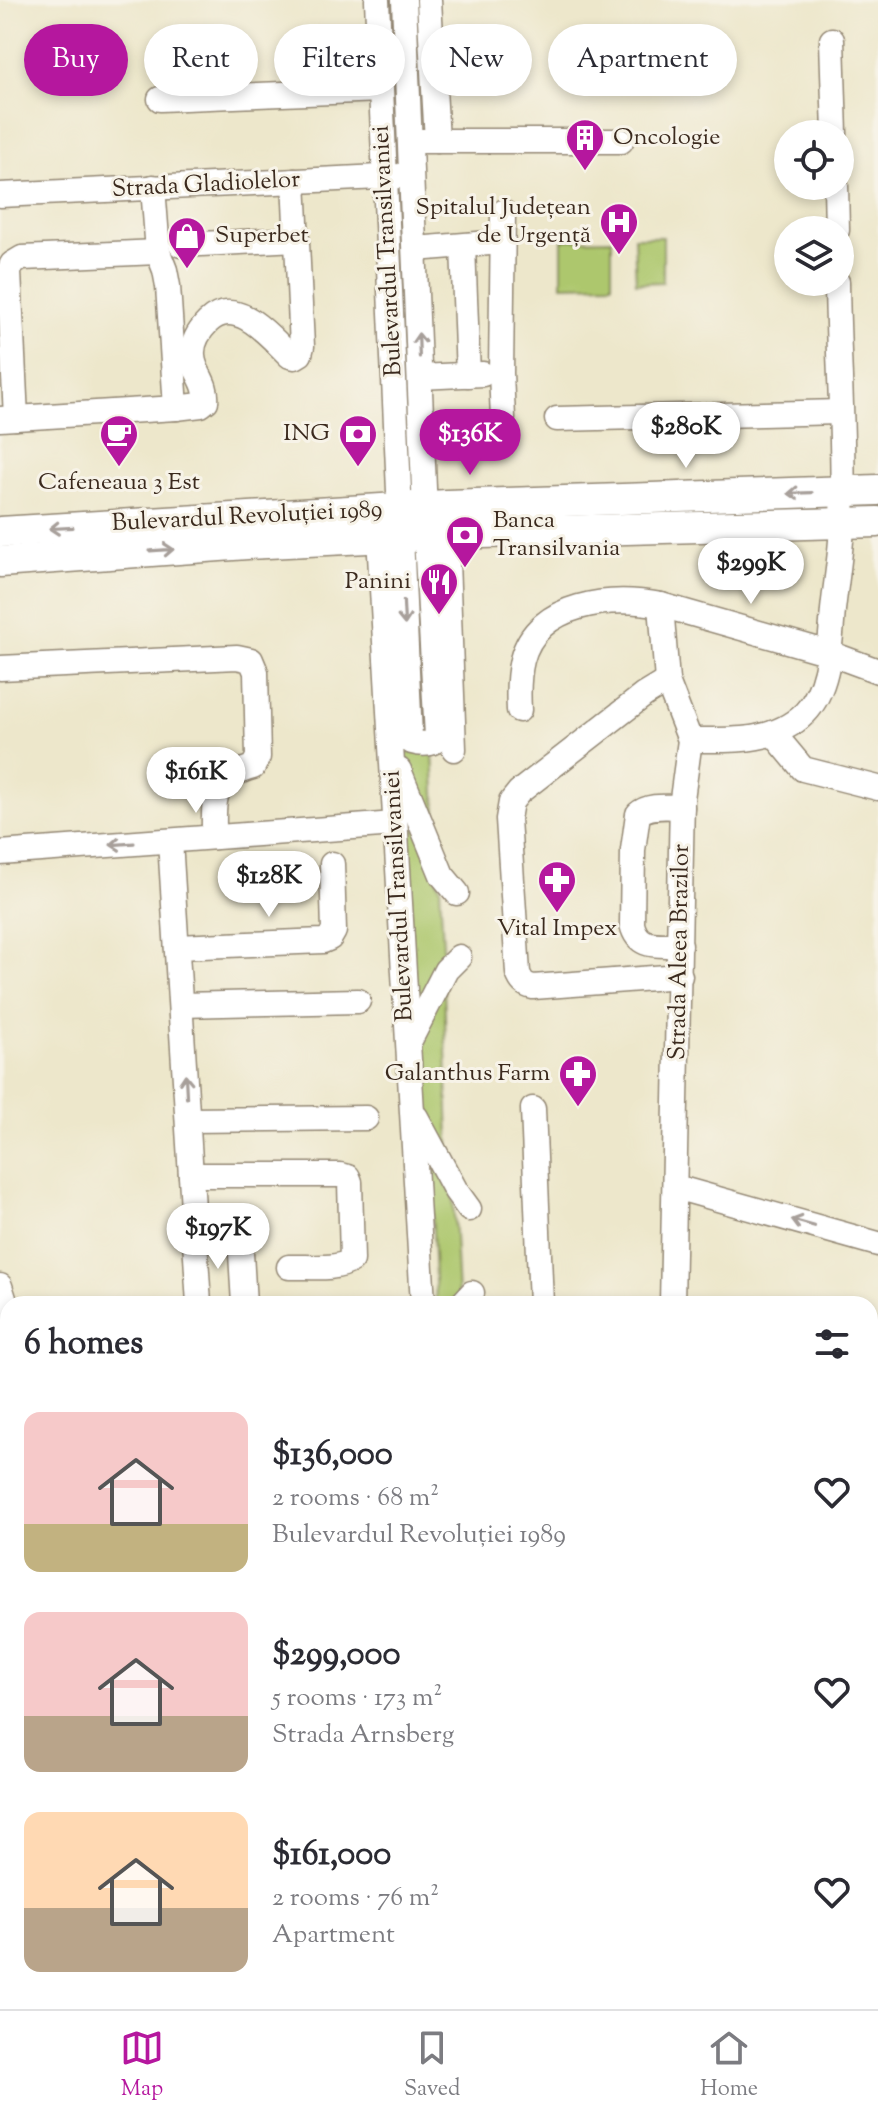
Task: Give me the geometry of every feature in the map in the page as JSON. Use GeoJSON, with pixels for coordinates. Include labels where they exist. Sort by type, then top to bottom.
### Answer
{"type":"FeatureCollection","features":[{"type":"Feature","properties":{"kind":"main road","name":"Bulevardul Revoluției 1989"},"geometry":{"type":"LineString","coordinates":[[0,562],[878,490]]}},
{"type":"Feature","properties":{"kind":"main road","name":"Bulevardul Revoluției 1989"},"geometry":{"type":"LineString","coordinates":[[0,532],[878,522]]}},
{"type":"Feature","properties":{"kind":"street","name":"Bulevardul Transilvaniei"},"geometry":{"type":"LineString","coordinates":[[377,0],[378,24]]}},
{"type":"Feature","properties":{"kind":"street","name":"Bulevardul Transilvaniei"},"geometry":{"type":"LineString","coordinates":[[381,96],[385,177],[418,527],[437,736],[431,743],[418,744],[412,742],[410,737],[418,527],[420,377],[404,0]]}},
{"type":"Feature","properties":{"kind":"street"},"geometry":{"type":"LineString","coordinates":[[429,0],[437,141]]}},
{"type":"Feature","properties":{"kind":"street"},"geometry":{"type":"LineString","coordinates":[[832,40],[835,120]]}},
{"type":"Feature","properties":{"kind":"street"},"geometry":{"type":"LineString","coordinates":[[160,99],[274,94]]}},
{"type":"Feature","properties":{"kind":"street"},"geometry":{"type":"LineString","coordinates":[[410,141],[621,141]]}},
{"type":"Feature","properties":{"kind":"street","name":"Strada Gladiolelor"},"geometry":{"type":"LineString","coordinates":[[0,195],[412,176]]}},
{"type":"Feature","properties":{"kind":"street"},"geometry":{"type":"LineString","coordinates":[[294,181],[297,239],[302,346],[300,354],[290,356],[259,325],[245,317],[228,314],[213,318],[197,335],[192,353],[207,393],[206,401],[201,405],[8,418],[9,272],[12,264],[22,258],[297,239]]}},
{"type":"Feature","properties":{"kind":"street"},"geometry":{"type":"LineString","coordinates":[[153,187],[170,248],[165,270],[176,408]]}},
{"type":"Feature","properties":{"kind":"street"},"geometry":{"type":"LineString","coordinates":[[503,212],[503,418]]}},
{"type":"Feature","properties":{"kind":"street"},"geometry":{"type":"LineString","coordinates":[[415,249],[502,242]]}},
{"type":"Feature","properties":{"kind":"street"},"geometry":{"type":"LineString","coordinates":[[463,246],[468,375]]}},
{"type":"Feature","properties":{"kind":"street"},"geometry":{"type":"LineString","coordinates":[[690,740],[738,739],[773,733],[790,725],[816,699],[829,653],[842,523],[837,296]]}},
{"type":"Feature","properties":{"kind":"street"},"geometry":{"type":"LineString","coordinates":[[420,377],[501,373]]}},
{"type":"Feature","properties":{"kind":"street"},"geometry":{"type":"LineString","coordinates":[[557,419],[840,412]]}},
{"type":"Feature","properties":{"kind":"street","name":"Bulevardul Transilvaniei"},"geometry":{"type":"LineString","coordinates":[[418,527],[391,749],[423,1296]]}},
{"type":"Feature","properties":{"kind":"street","name":"Bulevardul Transilvaniei"},"geometry":{"type":"LineString","coordinates":[[418,527],[454,749]]}},
{"type":"Feature","properties":{"kind":"street"},"geometry":{"type":"LineString","coordinates":[[519,710],[518,681],[522,657],[534,635],[564,612],[602,603],[661,605],[829,653],[878,671]]}},
{"type":"Feature","properties":{"kind":"street","name":"Strada Aleea Brazilor"},"geometry":{"type":"LineString","coordinates":[[661,605],[667,681],[690,740],[682,807],[672,1296]]}},
{"type":"Feature","properties":{"kind":"street"},"geometry":{"type":"LineString","coordinates":[[0,668],[237,657],[251,660],[256,672],[258,757],[253,767],[238,771],[218,787],[214,801],[214,837]]}},
{"type":"Feature","properties":{"kind":"street"},"geometry":{"type":"LineString","coordinates":[[667,681],[644,695],[519,792],[511,802],[508,819],[518,973],[526,985],[533,987],[680,976]]}},
{"type":"Feature","properties":{"kind":"street"},"geometry":{"type":"LineString","coordinates":[[773,733],[803,769],[878,788]]}},
{"type":"Feature","properties":{"kind":"street","name":"Bulevardul Transilvaniei"},"geometry":{"type":"LineString","coordinates":[[391,749],[442,875],[457,893]]}},
{"type":"Feature","properties":{"kind":"street"},"geometry":{"type":"LineString","coordinates":[[680,945],[650,944],[640,941],[634,933],[633,850],[638,814],[643,809],[682,807]]}},
{"type":"Feature","properties":{"kind":"street"},"geometry":{"type":"LineString","coordinates":[[0,853],[395,824]]}},
{"type":"Feature","properties":{"kind":"street"},"geometry":{"type":"LineString","coordinates":[[170,841],[199,1296]]}},
{"type":"Feature","properties":{"kind":"street"},"geometry":{"type":"LineString","coordinates":[[177,947],[323,941],[330,938],[334,931],[332,864]]}},
{"type":"Feature","properties":{"kind":"street","name":"Bulevardul Transilvaniei"},"geometry":{"type":"LineString","coordinates":[[408,1044],[446,970],[459,957]]}},
{"type":"Feature","properties":{"kind":"street"},"geometry":{"type":"LineString","coordinates":[[181,1005],[358,1001]]}},
{"type":"Feature","properties":{"kind":"street","name":"Bulevardul Transilvaniei"},"geometry":{"type":"LineString","coordinates":[[412,1109],[469,1209]]}},
{"type":"Feature","properties":{"kind":"street"},"geometry":{"type":"LineString","coordinates":[[533,1109],[541,1296]]}},
{"type":"Feature","properties":{"kind":"street"},"geometry":{"type":"LineString","coordinates":[[188,1120],[366,1118]]}},
{"type":"Feature","properties":{"kind":"street"},"geometry":{"type":"LineString","coordinates":[[191,1175],[348,1177],[352,1260],[333,1266],[289,1267]]}},
{"type":"Feature","properties":{"kind":"street"},"geometry":{"type":"LineString","coordinates":[[675,1187],[878,1244]]}},
{"type":"Feature","properties":{"kind":"street"},"geometry":{"type":"LineString","coordinates":[[240,1236],[244,1296]]}},
{"type":"Feature","properties":{"kind":"green space"},"geometry":{"type":"Polygon","coordinates":[[[634,237],[663,237],[663,282],[636,283],[634,237]]]}},
{"type":"Feature","properties":{"kind":"green space"},"geometry":{"type":"Polygon","coordinates":[[[612,239],[612,284],[562,285],[562,240],[612,239]]]}},
{"type":"Feature","properties":{"kind":"green space"},"geometry":{"type":"Polygon","coordinates":[[[433,752],[438,853],[398,753],[433,752]]]}},
{"type":"Feature","properties":{"kind":"green space"},"geometry":{"type":"Polygon","coordinates":[[[398,784],[440,887],[444,965],[412,1023],[398,784]]]}},
{"type":"Feature","properties":{"kind":"green space"},"geometry":{"type":"Polygon","coordinates":[[[444,985],[450,1173],[418,1110],[414,1042],[444,985]]]}},
{"type":"Feature","properties":{"kind":"green space"},"geometry":{"type":"Polygon","coordinates":[[[430,1159],[453,1195],[458,1296],[436,1296],[430,1159]]]}},
{"type":"Feature","properties":{"kind":"place","name":"Oncologie"},"geometry":{"type":"Point","coordinates":[585,172]}},
{"type":"Feature","properties":{"kind":"place","name":"Spitalul Județean de Urgență"},"geometry":{"type":"Point","coordinates":[619,256]}},
{"type":"Feature","properties":{"kind":"place","name":"Superbet"},"geometry":{"type":"Point","coordinates":[187,270]}},
{"type":"Feature","properties":{"kind":"place","name":"Cafeneaua 3 Est"},"geometry":{"type":"Point","coordinates":[119,468]}},
{"type":"Feature","properties":{"kind":"place","name":"ING"},"geometry":{"type":"Point","coordinates":[358,468]}},
{"type":"Feature","properties":{"kind":"place","name":"Banca Transilvania"},"geometry":{"type":"Point","coordinates":[465,569]}},
{"type":"Feature","properties":{"kind":"place","name":"Panini"},"geometry":{"type":"Point","coordinates":[439,616]}},
{"type":"Feature","properties":{"kind":"place","name":"Vital Impex"},"geometry":{"type":"Point","coordinates":[557,914]}},
{"type":"Feature","properties":{"kind":"place","name":"Galanthus Farm"},"geometry":{"type":"Point","coordinates":[578,1108]}}]}
